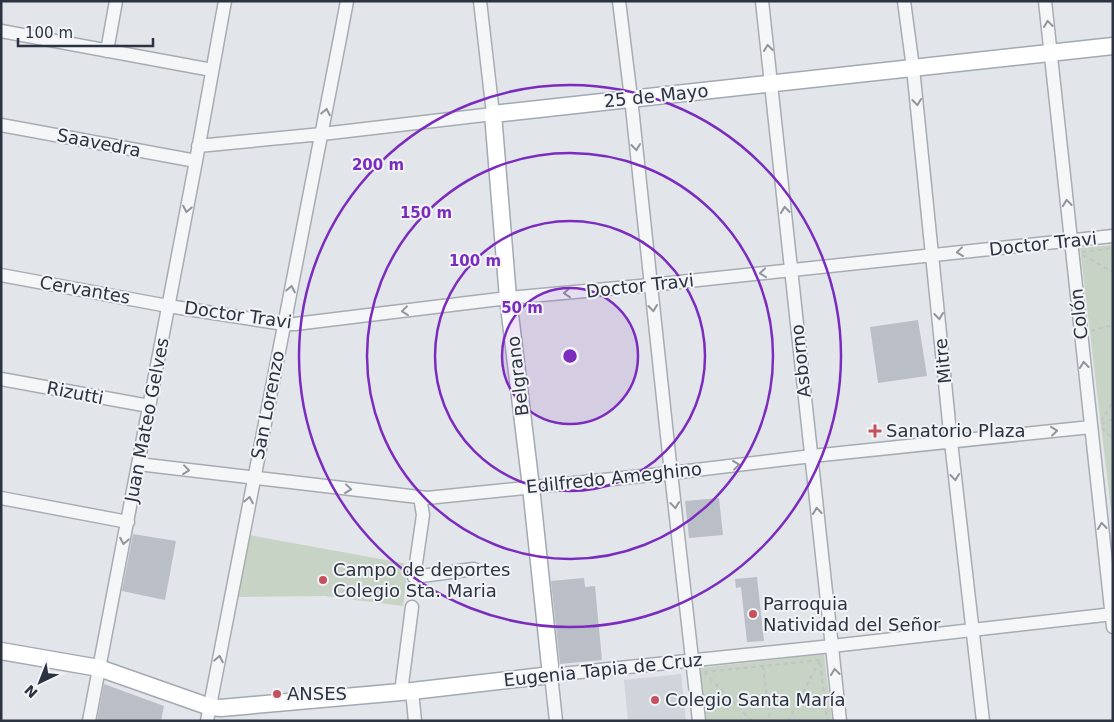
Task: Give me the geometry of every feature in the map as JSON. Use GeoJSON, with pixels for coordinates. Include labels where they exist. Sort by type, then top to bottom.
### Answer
{"type":"FeatureCollection","features":[{"type":"Feature","properties":{"kind":"main road","name":"25 de Mayo"},"geometry":{"type":"LineString","coordinates":[[493,114],[1113,46]]}},
{"type":"Feature","properties":{"kind":"main road","name":"Belgrano"},"geometry":{"type":"LineString","coordinates":[[493,114],[508,298],[551,675]]}},
{"type":"Feature","properties":{"kind":"main road","name":"Eugenia Tapia de Cruz"},"geometry":{"type":"LineString","coordinates":[[1,651],[99,668],[209,714],[221,708],[551,675]]}},
{"type":"Feature","properties":{"kind":"street"},"geometry":{"type":"LineString","coordinates":[[107,52],[116,1]]}},
{"type":"Feature","properties":{"kind":"street","name":"Juan Mateo Gelves"},"geometry":{"type":"LineString","coordinates":[[89,721],[225,1]]}},
{"type":"Feature","properties":{"kind":"street","name":"San Lorenzo"},"geometry":{"type":"LineString","coordinates":[[209,714],[253,478],[348,1]]}},
{"type":"Feature","properties":{"kind":"street","name":"Belgrano"},"geometry":{"type":"LineString","coordinates":[[480,1],[493,114]]}},
{"type":"Feature","properties":{"kind":"street"},"geometry":{"type":"LineString","coordinates":[[619,1],[699,721]]}},
{"type":"Feature","properties":{"kind":"street","name":"Asborno"},"geometry":{"type":"LineString","coordinates":[[762,1],[840,721]]}},
{"type":"Feature","properties":{"kind":"street","name":"Mitre"},"geometry":{"type":"LineString","coordinates":[[904,1],[913,68],[951,442],[983,721]]}},
{"type":"Feature","properties":{"kind":"street","name":"Colón"},"geometry":{"type":"LineString","coordinates":[[1046,1],[1112,618]]}},
{"type":"Feature","properties":{"kind":"street"},"geometry":{"type":"LineString","coordinates":[[1,31],[212,70]]}},
{"type":"Feature","properties":{"kind":"street","name":"25 de Mayo"},"geometry":{"type":"LineString","coordinates":[[198,146],[493,114]]}},
{"type":"Feature","properties":{"kind":"street","name":"Saavedra"},"geometry":{"type":"LineString","coordinates":[[1,125],[196,161]]}},
{"type":"Feature","properties":{"kind":"street","name":"Doctor Travi"},"geometry":{"type":"LineString","coordinates":[[168,306],[284,324],[295,324],[508,298],[651,285],[1113,236]]}},
{"type":"Feature","properties":{"kind":"street","name":"Cervantes"},"geometry":{"type":"LineString","coordinates":[[1,275],[168,306]]}},
{"type":"Feature","properties":{"kind":"street","name":"Rizutti"},"geometry":{"type":"LineString","coordinates":[[1,379],[149,406]]}},
{"type":"Feature","properties":{"kind":"street","name":"Edilfredo Ameghino"},"geometry":{"type":"LineString","coordinates":[[138,464],[420,497],[671,473],[812,456],[1091,428]]}},
{"type":"Feature","properties":{"kind":"street"},"geometry":{"type":"LineString","coordinates":[[420,497],[423,516],[414,577],[474,569]]}},
{"type":"Feature","properties":{"kind":"street"},"geometry":{"type":"LineString","coordinates":[[1,498],[128,522]]}},
{"type":"Feature","properties":{"kind":"street"},"geometry":{"type":"LineString","coordinates":[[412,606],[406,691],[415,721]]}},
{"type":"Feature","properties":{"kind":"street","name":"Eugenia Tapia de Cruz"},"geometry":{"type":"LineString","coordinates":[[551,675],[832,646],[972,629],[1112,618]]}},
{"type":"Feature","properties":{"kind":"street","name":"Belgrano"},"geometry":{"type":"LineString","coordinates":[[551,675],[556,721]]}},
{"type":"Feature","properties":{"kind":"path"},"geometry":{"type":"LineString","coordinates":[[1079,253],[1113,272]]}},
{"type":"Feature","properties":{"kind":"path"},"geometry":{"type":"LineString","coordinates":[[1088,332],[1113,325]]}},
{"type":"Feature","properties":{"kind":"path"},"geometry":{"type":"LineString","coordinates":[[1113,402],[1098,425],[1113,439]]}},
{"type":"Feature","properties":{"kind":"path"},"geometry":{"type":"LineString","coordinates":[[704,672],[820,660]]}},
{"type":"Feature","properties":{"kind":"path"},"geometry":{"type":"LineString","coordinates":[[788,721],[820,660]]}},
{"type":"Feature","properties":{"kind":"path"},"geometry":{"type":"LineString","coordinates":[[820,660],[827,721]]}},
{"type":"Feature","properties":{"kind":"path"},"geometry":{"type":"LineString","coordinates":[[764,666],[770,721]]}},
{"type":"Feature","properties":{"kind":"path"},"geometry":{"type":"LineString","coordinates":[[704,672],[706,682]]}},
{"type":"Feature","properties":{"kind":"path"},"geometry":{"type":"LineString","coordinates":[[704,672],[752,721]]}},
{"type":"Feature","properties":{"kind":"shaded area","name":"Colegio Santa María"},"geometry":{"type":"Polygon","coordinates":[[[681,674],[686,721],[628,721],[624,680],[681,674]]]}},
{"type":"Feature","properties":{"kind":"green space"},"geometry":{"type":"Polygon","coordinates":[[[1113,245],[1113,527],[1080,248],[1113,245]]]}},
{"type":"Feature","properties":{"kind":"green space","name":"Campo de deportes Colegio Sta. Maria"},"geometry":{"type":"Polygon","coordinates":[[[249,535],[408,564],[403,606],[325,596],[236,597],[249,535]]]}},
{"type":"Feature","properties":{"kind":"green space"},"geometry":{"type":"Polygon","coordinates":[[[824,654],[832,721],[705,721],[699,668],[824,654]]]}},
{"type":"Feature","properties":{"kind":"building"},"geometry":{"type":"Polygon","coordinates":[[[918,320],[927,376],[878,383],[870,327],[918,320]]]}},
{"type":"Feature","properties":{"kind":"building"},"geometry":{"type":"Polygon","coordinates":[[[719,498],[723,535],[689,538],[685,501],[719,498]]]}},
{"type":"Feature","properties":{"kind":"building"},"geometry":{"type":"Polygon","coordinates":[[[133,534],[176,541],[165,600],[122,591],[133,534]]]}},
{"type":"Feature","properties":{"kind":"building","name":"Parroquia Natividad del Señor"},"geometry":{"type":"Polygon","coordinates":[[[757,577],[764,641],[747,642],[741,587],[736,588],[735,579],[757,577]]]}},
{"type":"Feature","properties":{"kind":"building"},"geometry":{"type":"Polygon","coordinates":[[[584,578],[585,587],[595,586],[602,660],[560,664],[551,581],[584,578]]]}},
{"type":"Feature","properties":{"kind":"building"},"geometry":{"type":"Polygon","coordinates":[[[104,684],[164,706],[161,721],[97,721],[104,684]]]}},
{"type":"Feature","properties":{"kind":"place","name":"Sanatorio Plaza"},"geometry":{"type":"Point","coordinates":[875,431]}},
{"type":"Feature","properties":{"kind":"place","name":"Campo de deportes Colegio Sta. Maria"},"geometry":{"type":"Point","coordinates":[323,580]}},
{"type":"Feature","properties":{"kind":"place","name":"Parroquia Natividad del Señor"},"geometry":{"type":"Point","coordinates":[753,614]}},
{"type":"Feature","properties":{"kind":"place","name":"ANSES"},"geometry":{"type":"Point","coordinates":[277,694]}},
{"type":"Feature","properties":{"kind":"place","name":"Colegio Santa María"},"geometry":{"type":"Point","coordinates":[655,700]}}]}
